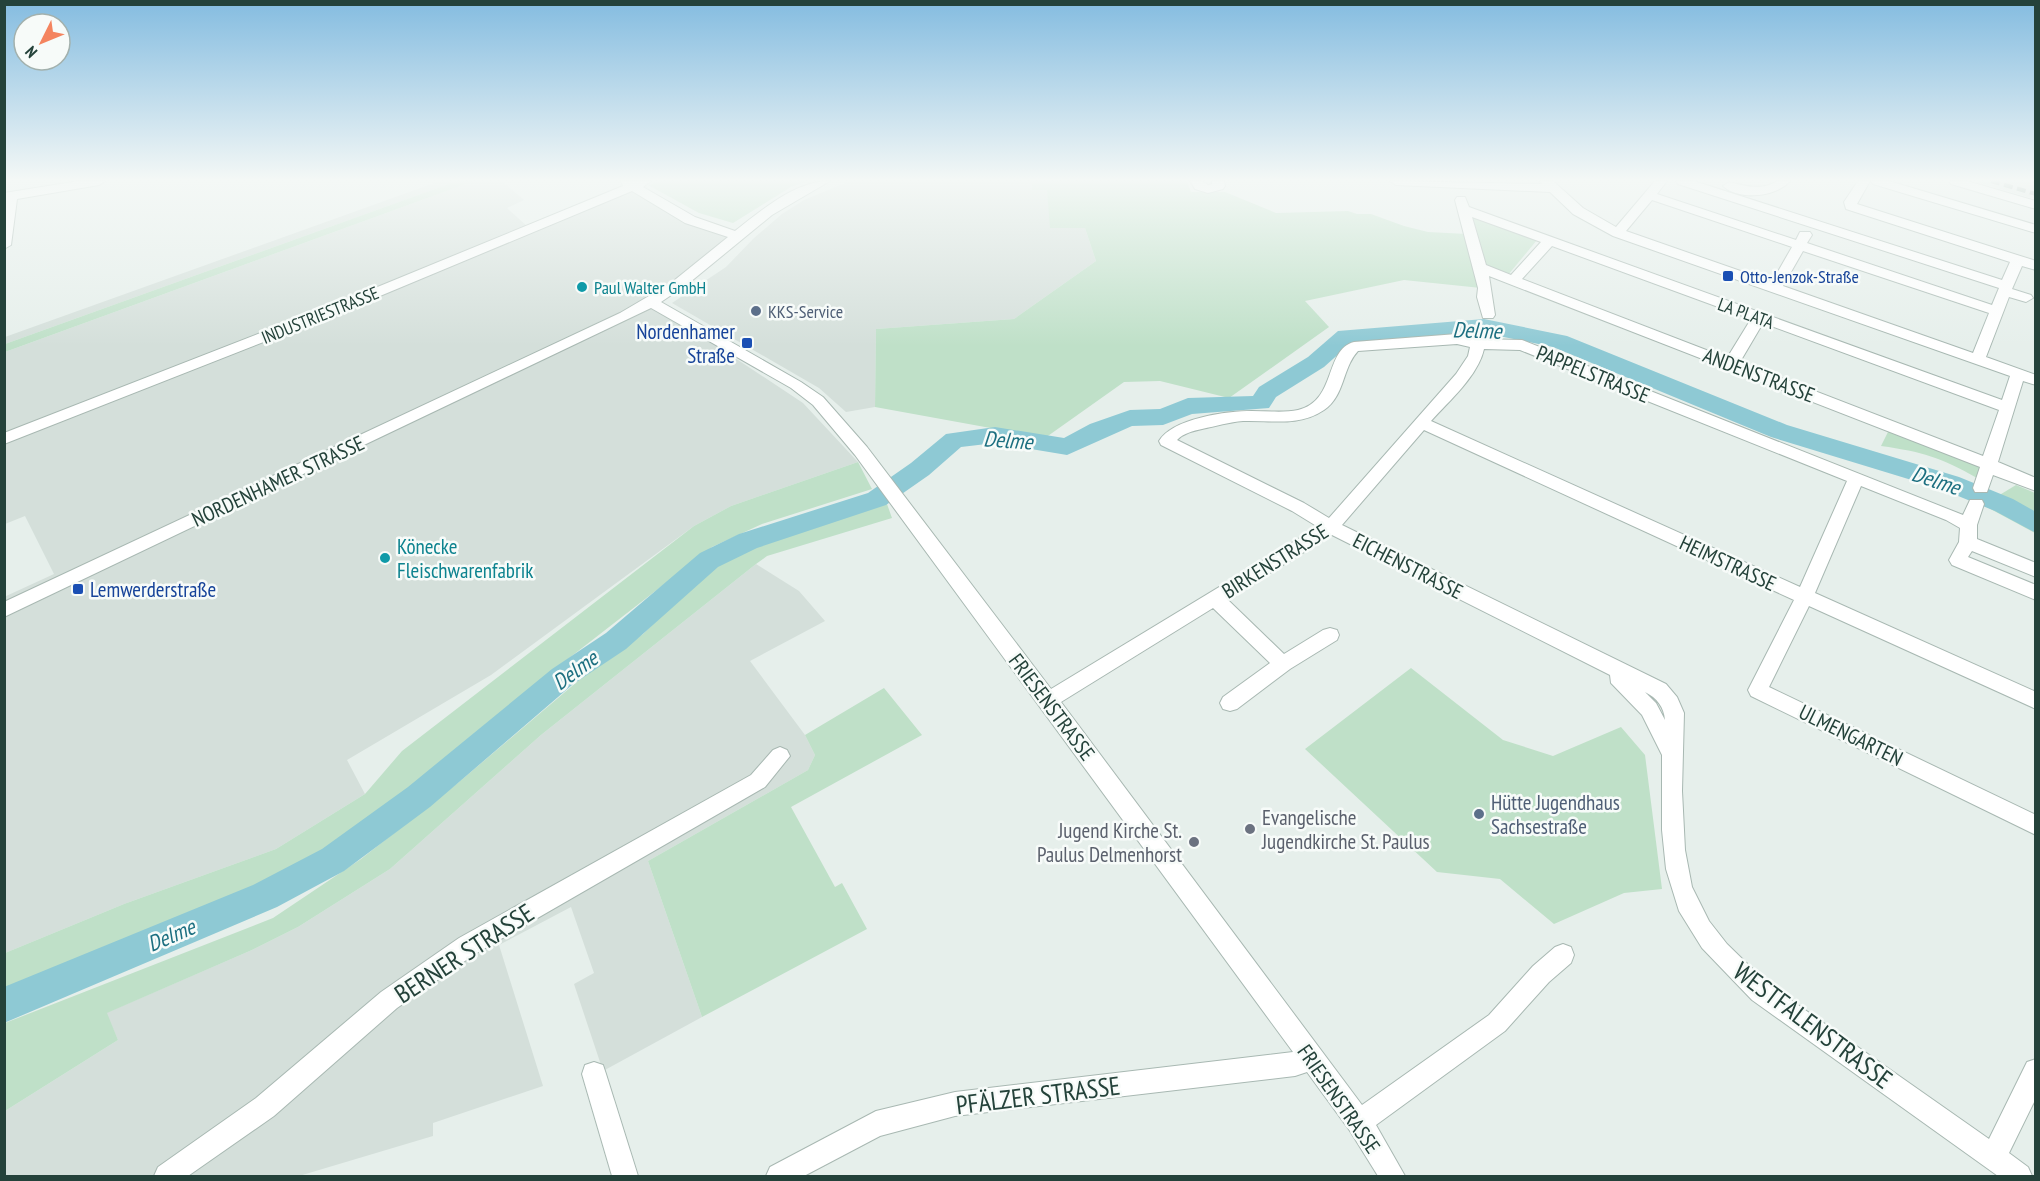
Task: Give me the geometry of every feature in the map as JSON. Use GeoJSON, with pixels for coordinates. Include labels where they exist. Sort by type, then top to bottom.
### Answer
{"type":"FeatureCollection","features":[{"type":"Feature","properties":{"kind":"street","name":"INDUSTRIESTRASSE"},"geometry":{"type":"LineString","coordinates":[[4,439],[363,298],[508,236]]}},
{"type":"Feature","properties":{"kind":"street","name":"NORDENHAMER STRASSE"},"geometry":{"type":"LineString","coordinates":[[4,610],[592,333],[651,302],[682,282],[738,236]]}},
{"type":"Feature","properties":{"kind":"street"},"geometry":{"type":"LineString","coordinates":[[1471,236],[1481,268],[1488,315]]}},
{"type":"Feature","properties":{"kind":"street","name":"LA PLATA"},"geometry":{"type":"LineString","coordinates":[[1536,236],[1655,264],[1759,318],[1853,334],[2007,407]]}},
{"type":"Feature","properties":{"kind":"street"},"geometry":{"type":"LineString","coordinates":[[1622,236],[1655,264],[1775,289],[1853,334],[1977,360],[2036,380]]}},
{"type":"Feature","properties":{"kind":"street"},"geometry":{"type":"LineString","coordinates":[[1772,236],[1997,311]]}},
{"type":"Feature","properties":{"kind":"street"},"geometry":{"type":"LineString","coordinates":[[1775,289],[1804,236]]}},
{"type":"Feature","properties":{"kind":"street"},"geometry":{"type":"LineString","coordinates":[[1851,236],[2006,289],[2026,298]]}},
{"type":"Feature","properties":{"kind":"street"},"geometry":{"type":"LineString","coordinates":[[1944,236],[2036,266]]}},
{"type":"Feature","properties":{"kind":"street"},"geometry":{"type":"LineString","coordinates":[[1514,280],[1549,241]]}},
{"type":"Feature","properties":{"kind":"street"},"geometry":{"type":"LineString","coordinates":[[1977,360],[2017,260]]}},
{"type":"Feature","properties":{"kind":"street","name":"ANDENSTRASSE"},"geometry":{"type":"LineString","coordinates":[[1481,268],[1989,464],[1997,470],[2036,485]]}},
{"type":"Feature","properties":{"kind":"street","name":"FRIESENSTRASSE"},"geometry":{"type":"LineString","coordinates":[[651,302],[796,385],[818,402],[861,451],[1359,1122],[1392,1176]]}},
{"type":"Feature","properties":{"kind":"street"},"geometry":{"type":"LineString","coordinates":[[1731,364],[1759,318]]}},
{"type":"Feature","properties":{"kind":"street","name":"PAPPELSTRASSE"},"geometry":{"type":"LineString","coordinates":[[1167,441],[1177,431],[1241,416],[1291,416],[1308,413],[1326,402],[1334,391],[1341,364],[1346,354],[1354,347],[1457,339],[1478,344],[1522,345],[1856,480],[1952,516],[1968,534],[2036,570]]}},
{"type":"Feature","properties":{"kind":"street","name":"BIRKENSTRASSE"},"geometry":{"type":"LineString","coordinates":[[1048,700],[1331,527],[1461,377],[1475,356],[1478,344]]}},
{"type":"Feature","properties":{"kind":"street"},"geometry":{"type":"LineString","coordinates":[[2018,374],[1958,560],[2036,593]]}},
{"type":"Feature","properties":{"kind":"street","name":"HEIMSTRASSE"},"geometry":{"type":"LineString","coordinates":[[1420,423],[2036,701]]}},
{"type":"Feature","properties":{"kind":"street","name":"EICHENSTRASSE"},"geometry":{"type":"LineString","coordinates":[[1167,441],[1298,507],[1331,527],[1586,656],[1659,690],[1669,700]]}},
{"type":"Feature","properties":{"kind":"street"},"geometry":{"type":"LineString","coordinates":[[1804,598],[1856,480]]}},
{"type":"Feature","properties":{"kind":"street","name":"ULMENGARTEN"},"geometry":{"type":"LineString","coordinates":[[1804,598],[1758,690],[2036,825]]}},
{"type":"Feature","properties":{"kind":"street"},"geometry":{"type":"LineString","coordinates":[[1215,599],[1283,664]]}},
{"type":"Feature","properties":{"kind":"street"},"geometry":{"type":"LineString","coordinates":[[1230,703],[1283,664],[1330,635]]}},
{"type":"Feature","properties":{"kind":"street","name":"EICHENSTRASSE"},"geometry":{"type":"LineString","coordinates":[[1586,656],[1621,679],[1649,709]]}},
{"type":"Feature","properties":{"kind":"street","name":"WESTFALENSTRASSE"},"geometry":{"type":"LineString","coordinates":[[1669,700],[1674,712],[1672,755],[1675,852],[1687,905],[1706,936],[1730,964],[1760,992],[2019,1176]]}},
{"type":"Feature","properties":{"kind":"street","name":"WESTFALENSTRASSE"},"geometry":{"type":"LineString","coordinates":[[1649,709],[1672,755]]}},
{"type":"Feature","properties":{"kind":"street","name":"BERNER STRASSE"},"geometry":{"type":"LineString","coordinates":[[166,1176],[265,1107],[389,1000],[467,946],[758,781],[780,756]]}},
{"type":"Feature","properties":{"kind":"street"},"geometry":{"type":"LineString","coordinates":[[1359,1122],[1497,1023],[1541,974],[1563,955]]}},
{"type":"Feature","properties":{"kind":"street","name":"PFÄLZER STRASSE"},"geometry":{"type":"LineString","coordinates":[[779,1176],[876,1124],[955,1104],[1295,1064],[1311,1058]]}},
{"type":"Feature","properties":{"kind":"street"},"geometry":{"type":"LineString","coordinates":[[1993,1157],[2036,1071]]}},
{"type":"Feature","properties":{"kind":"street"},"geometry":{"type":"LineString","coordinates":[[594,1074],[625,1176]]}},
{"type":"Feature","properties":{"kind":"shaded area"},"geometry":{"type":"Polygon","coordinates":[[[286,236],[304,236],[5,344],[5,337],[286,236]]]}},
{"type":"Feature","properties":{"kind":"shaded area"},"geometry":{"type":"Polygon","coordinates":[[[323,236],[736,236],[739,237],[652,303],[803,403],[858,462],[731,506],[694,526],[491,675],[347,760],[365,794],[276,849],[124,904],[5,953],[4,597],[54,574],[25,516],[5,524],[5,352],[323,236]]]}},
{"type":"Feature","properties":{"kind":"shaded area"},"geometry":{"type":"Polygon","coordinates":[[[756,236],[1088,236],[1096,261],[1014,319],[876,329],[875,407],[846,412],[819,388],[672,303],[726,267],[756,236]]]}},
{"type":"Feature","properties":{"kind":"shaded area"},"geometry":{"type":"Polygon","coordinates":[[[756,564],[799,591],[825,621],[750,661],[805,735],[815,755],[808,770],[648,861],[702,1017],[603,1071],[574,984],[594,973],[571,907],[499,945],[543,1086],[433,1123],[433,1136],[299,1176],[5,1176],[5,1111],[118,1040],[106,1013],[252,950],[298,927],[390,869],[541,735],[756,564]]]}},
{"type":"Feature","properties":{"kind":"green space"},"geometry":{"type":"Polygon","coordinates":[[[304,236],[323,236],[5,352],[5,344],[304,236]]]}},
{"type":"Feature","properties":{"kind":"green space"},"geometry":{"type":"Polygon","coordinates":[[[1088,236],[1468,236],[1481,288],[1404,280],[1305,301],[1329,327],[1229,398],[1160,381],[1124,382],[1045,438],[875,407],[876,329],[1014,319],[1096,261],[1088,236]]]}},
{"type":"Feature","properties":{"kind":"green space"},"geometry":{"type":"Polygon","coordinates":[[[1478,236],[1526,236],[1537,240],[1508,275],[1485,267],[1478,236]]]}},
{"type":"Feature","properties":{"kind":"green space"},"geometry":{"type":"Polygon","coordinates":[[[1890,428],[1982,464],[1977,478],[1931,456],[1881,446],[1890,428]]]}},
{"type":"Feature","properties":{"kind":"green space"},"geometry":{"type":"Polygon","coordinates":[[[858,462],[872,489],[762,524],[712,547],[555,669],[338,848],[237,897],[5,989],[5,953],[124,904],[276,849],[365,794],[402,751],[694,526],[731,506],[858,462]]]}},
{"type":"Feature","properties":{"kind":"green space"},"geometry":{"type":"Polygon","coordinates":[[[2016,485],[2035,493],[2035,533],[1983,505],[2016,485]]]}},
{"type":"Feature","properties":{"kind":"green space"},"geometry":{"type":"Polygon","coordinates":[[[887,504],[892,518],[767,556],[541,735],[390,869],[298,927],[252,950],[107,1013],[118,1040],[5,1111],[5,1023],[273,918],[361,859],[459,782],[578,681],[643,634],[711,568],[754,545],[887,504]]]}},
{"type":"Feature","properties":{"kind":"green space"},"geometry":{"type":"Polygon","coordinates":[[[1411,668],[1503,740],[1553,756],[1621,727],[1645,755],[1662,889],[1624,893],[1554,924],[1500,879],[1437,872],[1305,749],[1411,668]]]}},
{"type":"Feature","properties":{"kind":"green space"},"geometry":{"type":"Polygon","coordinates":[[[884,688],[922,735],[791,807],[835,887],[842,883],[867,929],[702,1017],[648,861],[808,770],[815,755],[805,735],[884,688]]]}},
{"type":"Feature","properties":{"kind":"waterway","name":"Delme"},"geometry":{"type":"LineString","coordinates":[[4,1005],[265,896],[333,860],[419,797],[562,677],[616,641],[709,560],[748,541],[877,499],[920,469],[954,440],[995,435],[1067,447],[1098,430],[1130,418],[1163,417],[1188,406],[1261,403],[1267,392],[1316,362],[1346,336],[1484,326],[1559,341],[1779,431],[1950,483],[2004,505],[2036,524]]}},
{"type":"Feature","properties":{"kind":"place","name":"Otto-Jenzok-Straße"},"geometry":{"type":"Point","coordinates":[1728,276]}},
{"type":"Feature","properties":{"kind":"place","name":"Paul Walter GmbH"},"geometry":{"type":"Point","coordinates":[582,287]}},
{"type":"Feature","properties":{"kind":"place","name":"KKS-Service"},"geometry":{"type":"Point","coordinates":[756,311]}},
{"type":"Feature","properties":{"kind":"place","name":"Nordenhamer Straße"},"geometry":{"type":"Point","coordinates":[747,343]}},
{"type":"Feature","properties":{"kind":"place","name":"Könecke Fleischwarenfabrik"},"geometry":{"type":"Point","coordinates":[385,558]}},
{"type":"Feature","properties":{"kind":"place","name":"Lemwerderstraße"},"geometry":{"type":"Point","coordinates":[78,589]}},
{"type":"Feature","properties":{"kind":"place","name":"Hütte Jugendhaus Sachsestraße"},"geometry":{"type":"Point","coordinates":[1479,814]}},
{"type":"Feature","properties":{"kind":"place","name":"Evangelische Jugendkirche St. Paulus"},"geometry":{"type":"Point","coordinates":[1250,829]}},
{"type":"Feature","properties":{"kind":"place","name":"Jugend Kirche St. Paulus Delmenhorst"},"geometry":{"type":"Point","coordinates":[1194,842]}}]}
